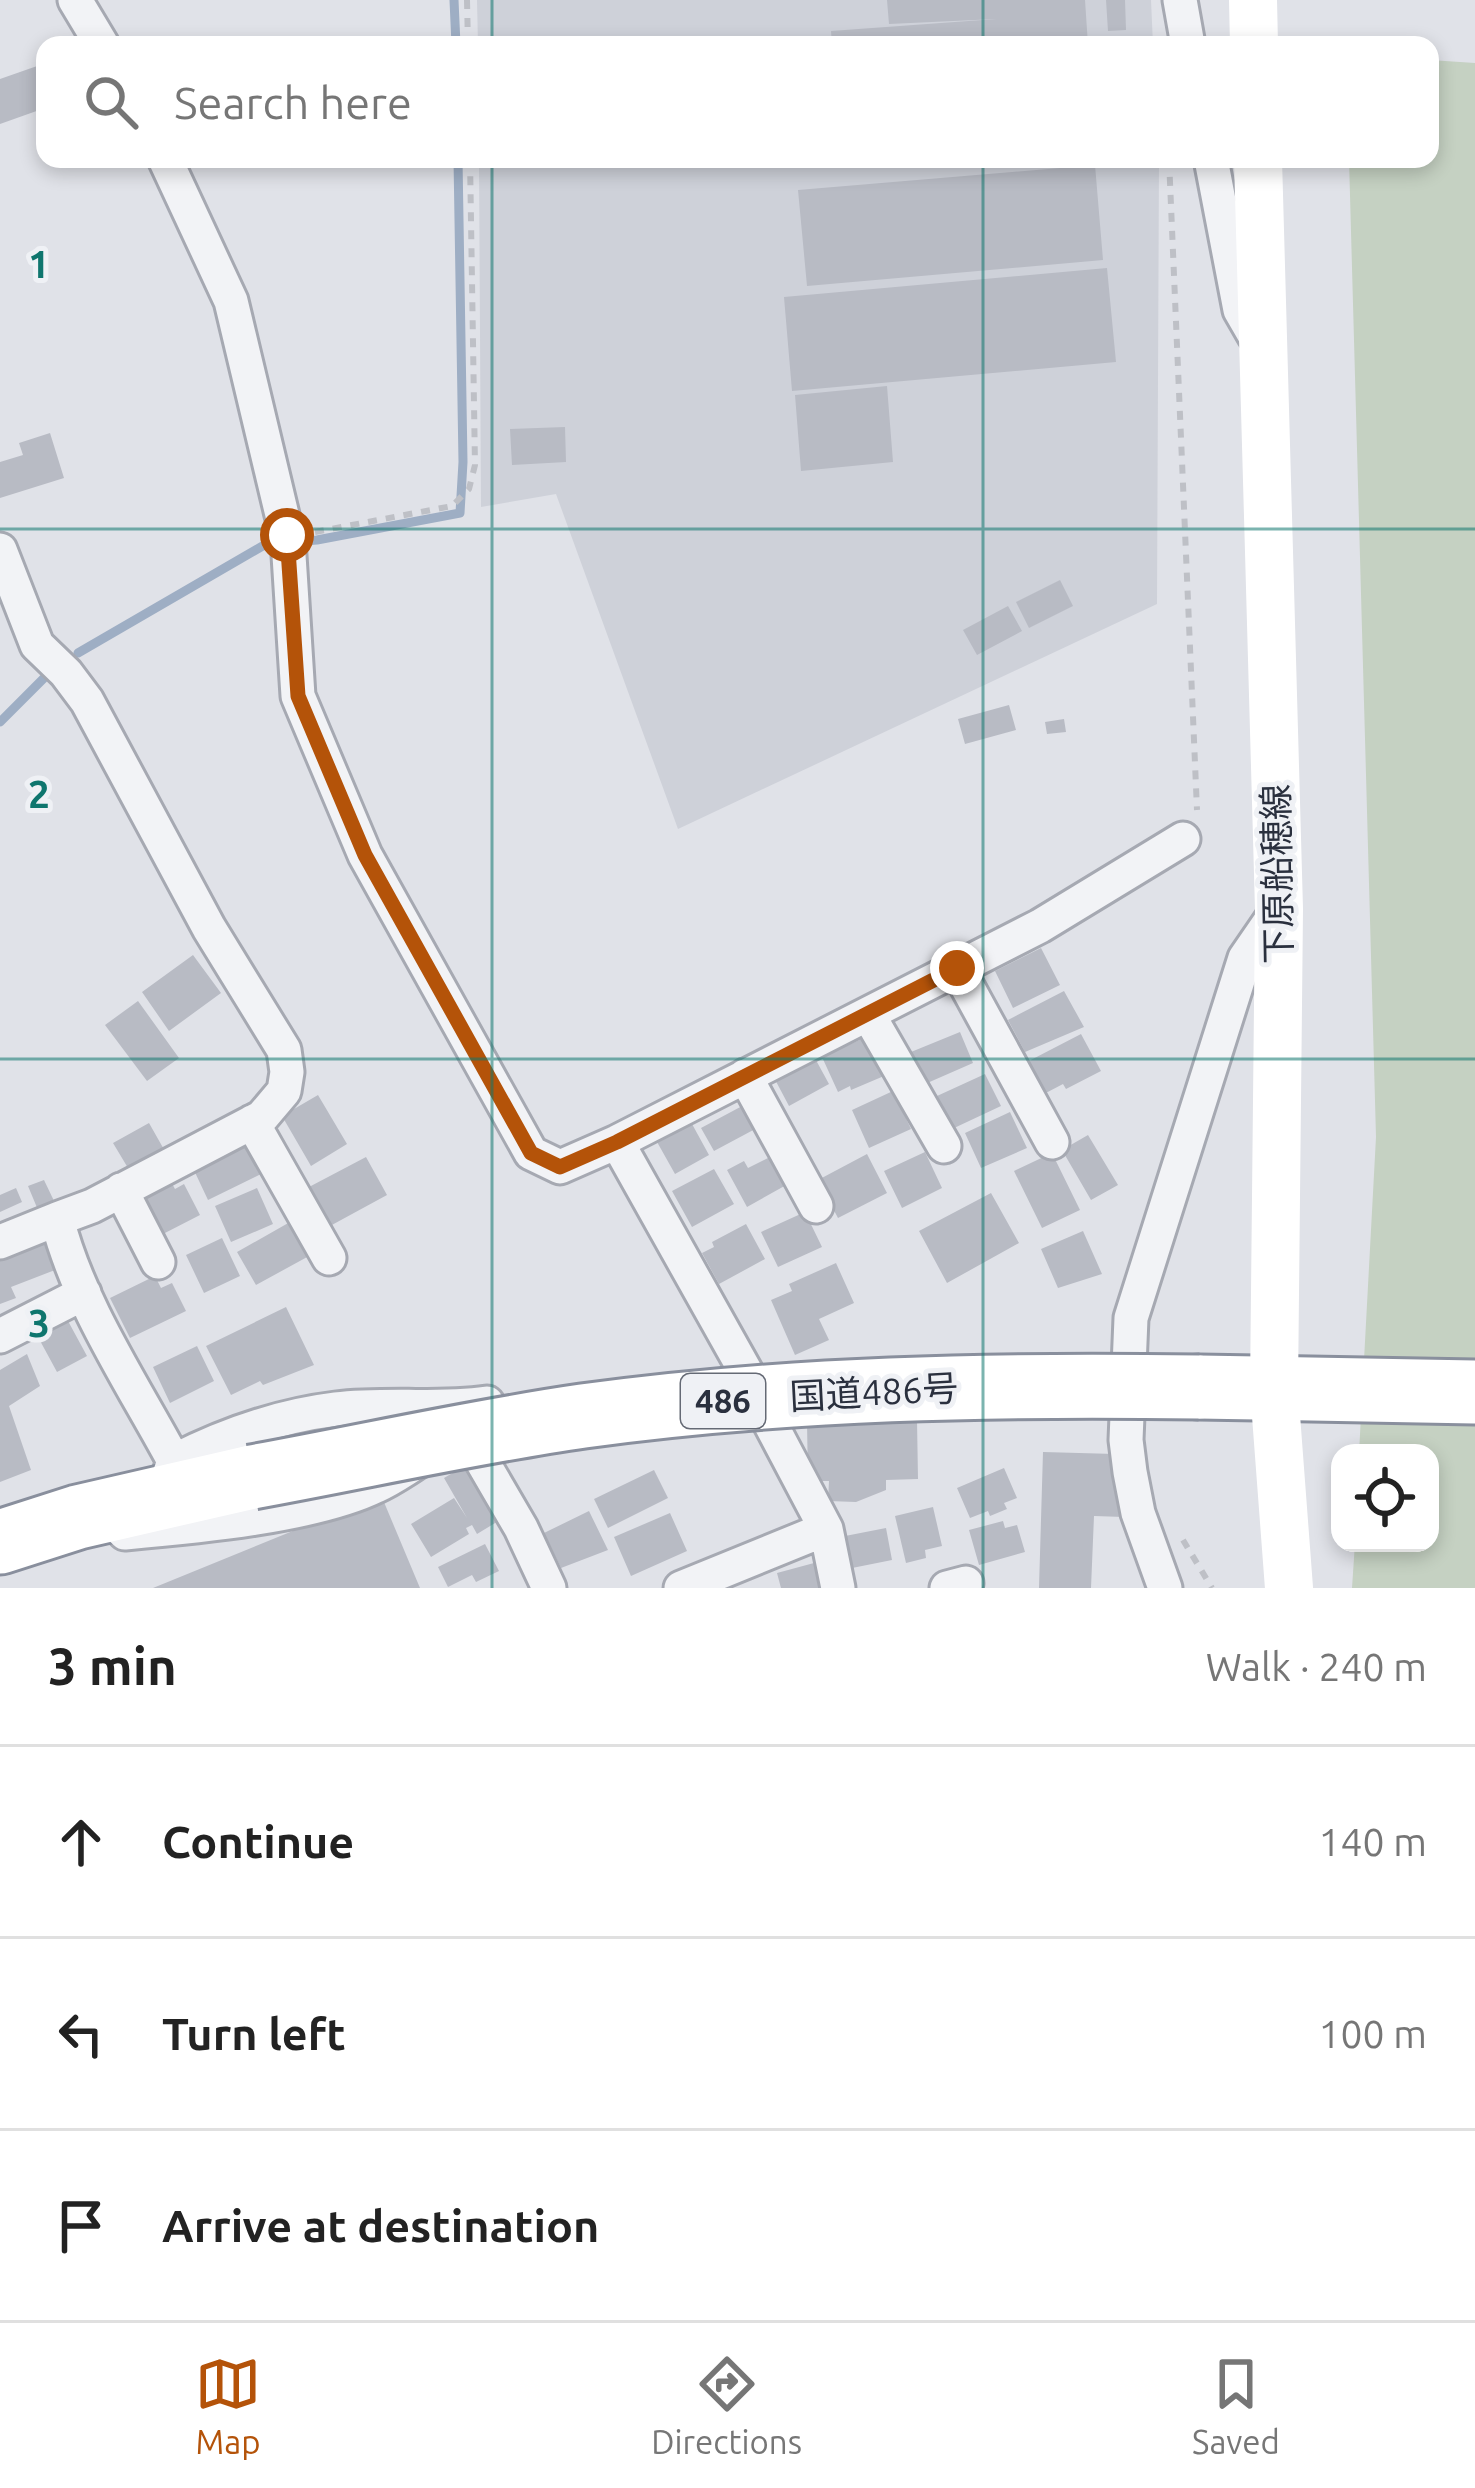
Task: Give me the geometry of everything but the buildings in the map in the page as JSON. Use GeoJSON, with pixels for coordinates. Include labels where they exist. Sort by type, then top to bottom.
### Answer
{"type":"FeatureCollection","features":[{"type":"Feature","properties":{"kind":"highway","name":"国道486号"},"geometry":{"type":"LineString","coordinates":[[0,1542],[147,1490],[252,1478],[482,1432],[707,1402],[966,1387],[1475,1392]]}},
{"type":"Feature","properties":{"kind":"main road"},"geometry":{"type":"LineString","coordinates":[[1252,0],[1254,36]]}},
{"type":"Feature","properties":{"kind":"main road","name":"下原船穂線"},"geometry":{"type":"LineString","coordinates":[[1258,168],[1298,1390],[1289,1588]]}},
{"type":"Feature","properties":{"kind":"street"},"geometry":{"type":"LineString","coordinates":[[75,0],[96,36]]}},
{"type":"Feature","properties":{"kind":"street"},"geometry":{"type":"LineString","coordinates":[[1180,0],[1186,36]]}},
{"type":"Feature","properties":{"kind":"street"},"geometry":{"type":"LineString","coordinates":[[169,168],[231,301],[288,541],[298,696],[365,855],[531,1153],[560,1167],[617,1142],[1040,926],[1183,839]]}},
{"type":"Feature","properties":{"kind":"street"},"geometry":{"type":"LineString","coordinates":[[1212,168],[1240,310],[1265,355]]}},
{"type":"Feature","properties":{"kind":"street"},"geometry":{"type":"LineString","coordinates":[[0,550],[37,645],[87,701],[209,928],[284,1050],[284,1091],[262,1117],[121,1190],[0,1242]]}},
{"type":"Feature","properties":{"kind":"street"},"geometry":{"type":"LineString","coordinates":[[1165,1588],[1138,1513],[1130,1472],[1126,1440],[1131,1318],[1246,958],[1279,909]]}},
{"type":"Feature","properties":{"kind":"street"},"geometry":{"type":"LineString","coordinates":[[957,968],[1052,1142]]}},
{"type":"Feature","properties":{"kind":"street"},"geometry":{"type":"LineString","coordinates":[[868,1014],[944,1145]]}},
{"type":"Feature","properties":{"kind":"street"},"geometry":{"type":"LineString","coordinates":[[745,1076],[816,1206]]}},
{"type":"Feature","properties":{"kind":"street"},"geometry":{"type":"LineString","coordinates":[[252,1122],[329,1258]]}},
{"type":"Feature","properties":{"kind":"street"},"geometry":{"type":"LineString","coordinates":[[617,1142],[748,1375]]}},
{"type":"Feature","properties":{"kind":"street"},"geometry":{"type":"LineString","coordinates":[[121,1190],[158,1262]]}},
{"type":"Feature","properties":{"kind":"street"},"geometry":{"type":"LineString","coordinates":[[57,1220],[147,1490]]}},
{"type":"Feature","properties":{"kind":"street"},"geometry":{"type":"LineString","coordinates":[[0,1336],[84,1293]]}},
{"type":"Feature","properties":{"kind":"street"},"geometry":{"type":"LineString","coordinates":[[443,1408],[422,1458],[374,1488],[200,1526],[125,1533],[147,1490],[220,1438],[282,1418],[339,1409],[443,1408],[860,1364],[1129,1362]]}},
{"type":"Feature","properties":{"kind":"street"},"geometry":{"type":"LineString","coordinates":[[443,1408],[521,1528],[549,1588]]}},
{"type":"Feature","properties":{"kind":"street"},"geometry":{"type":"LineString","coordinates":[[768,1419],[826,1529],[838,1588]]}},
{"type":"Feature","properties":{"kind":"street"},"geometry":{"type":"LineString","coordinates":[[681,1588],[826,1529]]}},
{"type":"Feature","properties":{"kind":"path"},"geometry":{"type":"LineString","coordinates":[[467,0],[468,36]]}},
{"type":"Feature","properties":{"kind":"path"},"geometry":{"type":"LineString","coordinates":[[288,541],[452,506],[469,489],[475,465],[470,168]]}},
{"type":"Feature","properties":{"kind":"path"},"geometry":{"type":"LineString","coordinates":[[1169,168],[1197,817],[1183,839]]}},
{"type":"Feature","properties":{"kind":"shaded area"},"geometry":{"type":"Polygon","coordinates":[[[477,0],[1151,0],[1153,36],[478,36],[477,0]]]}},
{"type":"Feature","properties":{"kind":"shaded area"},"geometry":{"type":"Polygon","coordinates":[[[479,168],[1159,168],[1157,604],[678,829],[556,494],[481,507],[479,168]]]}},
{"type":"Feature","properties":{"kind":"green space"},"geometry":{"type":"Polygon","coordinates":[[[1439,61],[1475,63],[1475,1588],[1352,1588],[1354,1552],[1439,1552],[1439,1444],[1359,1444],[1376,1137],[1349,168],[1439,168],[1439,61]]]}},
{"type":"Feature","properties":{"kind":"waterway"},"geometry":{"type":"LineString","coordinates":[[454,0],[456,36]]}},
{"type":"Feature","properties":{"kind":"waterway"},"geometry":{"type":"LineString","coordinates":[[78,653],[266,544],[317,540],[460,513],[458,168]]}},
{"type":"Feature","properties":{"kind":"waterway"},"geometry":{"type":"LineString","coordinates":[[0,722],[50,672]]}},
{"type":"Feature","properties":{"kind":"route"},"geometry":{"type":"LineString","coordinates":[[287,535],[298,696],[365,855],[531,1153],[560,1167],[957,968]]}}]}
